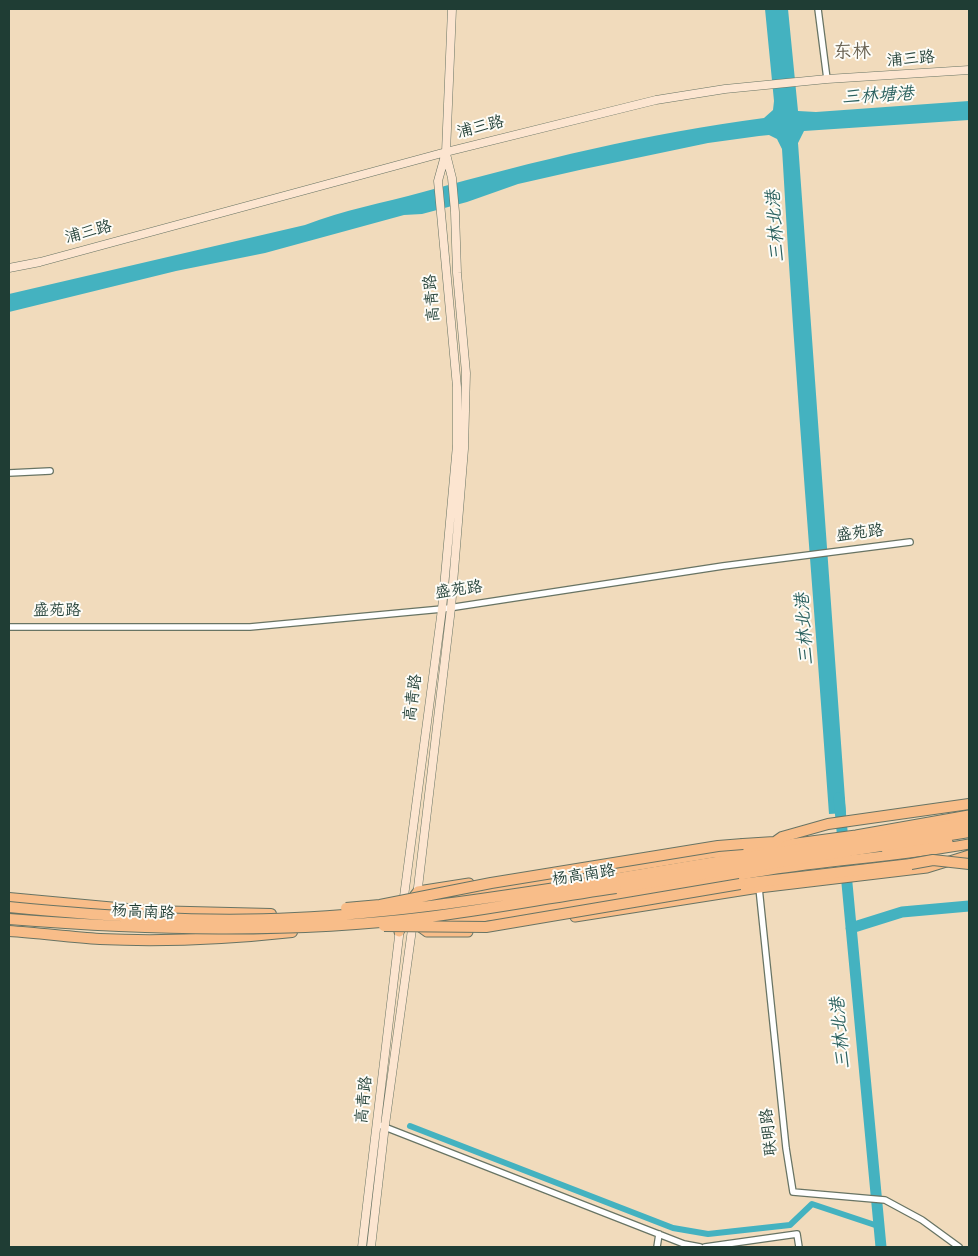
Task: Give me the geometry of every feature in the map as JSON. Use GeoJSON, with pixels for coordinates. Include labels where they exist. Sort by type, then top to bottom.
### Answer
{"type":"FeatureCollection","features":[{"type":"Feature","properties":{"kind":"highway"},"geometry":{"type":"LineString","coordinates":[[775,842],[828,824],[969,803]]}},
{"type":"Feature","properties":{"kind":"highway","name":"杨高南路"},"geometry":{"type":"LineString","coordinates":[[857,846],[874,847],[969,822]]}},
{"type":"Feature","properties":{"kind":"highway","name":"杨高南路"},"geometry":{"type":"LineString","coordinates":[[9,906],[165,918],[238,920],[295,918],[420,908],[615,883],[769,867],[829,859],[857,846],[913,836],[969,832]]}},
{"type":"Feature","properties":{"kind":"highway","name":"杨高南路"},"geometry":{"type":"LineString","coordinates":[[238,920],[271,914],[380,904],[718,846],[775,842]]}},
{"type":"Feature","properties":{"kind":"highway","name":"杨高南路"},"geometry":{"type":"LineString","coordinates":[[9,920],[165,928],[264,927],[428,917],[615,883],[738,857],[829,859]]}},
{"type":"Feature","properties":{"kind":"highway"},"geometry":{"type":"LineString","coordinates":[[792,872],[829,859],[910,864],[969,857]]}},
{"type":"Feature","properties":{"kind":"highway"},"geometry":{"type":"LineString","coordinates":[[933,860],[969,864]]}},
{"type":"Feature","properties":{"kind":"highway","name":"杨高南路"},"geometry":{"type":"LineString","coordinates":[[264,927],[292,932],[376,926],[486,927],[778,878],[792,872]]}},
{"type":"Feature","properties":{"kind":"highway"},"geometry":{"type":"LineString","coordinates":[[9,898],[149,911],[271,914]]}},
{"type":"Feature","properties":{"kind":"highway"},"geometry":{"type":"LineString","coordinates":[[9,930],[100,939],[153,940],[240,938],[292,932]]}},
{"type":"Feature","properties":{"kind":"main road","name":"高青路"},"geometry":{"type":"LineString","coordinates":[[401,921],[442,609],[452,516],[458,403],[438,181],[446,152],[452,9]]}},
{"type":"Feature","properties":{"kind":"main road","name":"浦三路"},"geometry":{"type":"LineString","coordinates":[[9,268],[40,262],[446,152],[656,100],[725,89],[802,81],[969,70]]}},
{"type":"Feature","properties":{"kind":"main road","name":"高青路"},"geometry":{"type":"LineString","coordinates":[[362,1247],[418,891],[438,703],[451,608],[462,488],[466,373],[457,274],[452,178],[446,152]]}},
{"type":"Feature","properties":{"kind":"main road","name":"杨高南路"},"geometry":{"type":"LineString","coordinates":[[416,902],[712,853],[723,853],[775,842],[829,859],[857,846],[882,831],[911,820],[969,809]]}},
{"type":"Feature","properties":{"kind":"main road","name":"杨高南路"},"geometry":{"type":"LineString","coordinates":[[913,836],[969,815]]}},
{"type":"Feature","properties":{"kind":"main road","name":"杨高南路"},"geometry":{"type":"LineString","coordinates":[[882,831],[913,836],[969,838]]}},
{"type":"Feature","properties":{"kind":"main road","name":"杨高南路"},"geometry":{"type":"LineString","coordinates":[[857,846],[915,853],[969,844]]}},
{"type":"Feature","properties":{"kind":"main road","name":"杨高南路"},"geometry":{"type":"LineString","coordinates":[[418,891],[689,848],[712,853]]}},
{"type":"Feature","properties":{"kind":"main road","name":"杨高南路"},"geometry":{"type":"LineString","coordinates":[[723,853],[738,857]]}},
{"type":"Feature","properties":{"kind":"main road"},"geometry":{"type":"LineString","coordinates":[[810,883],[829,859],[859,877],[927,868],[969,857]]}},
{"type":"Feature","properties":{"kind":"main road","name":"杨高南路"},"geometry":{"type":"LineString","coordinates":[[329,927],[401,921],[487,918],[769,867],[792,872]]}},
{"type":"Feature","properties":{"kind":"main road","name":"杨高南路"},"geometry":{"type":"LineString","coordinates":[[778,878],[810,883]]}},
{"type":"Feature","properties":{"kind":"main road","name":"杨高南路"},"geometry":{"type":"LineString","coordinates":[[413,922],[427,932],[483,931],[759,888],[810,883]]}},
{"type":"Feature","properties":{"kind":"main road"},"geometry":{"type":"LineString","coordinates":[[403,909],[418,891]]}},
{"type":"Feature","properties":{"kind":"main road"},"geometry":{"type":"LineString","coordinates":[[398,936],[401,921],[408,912],[418,891]]}},
{"type":"Feature","properties":{"kind":"main road"},"geometry":{"type":"LineString","coordinates":[[401,921],[416,902]]}},
{"type":"Feature","properties":{"kind":"main road","name":"杨高南路"},"geometry":{"type":"LineString","coordinates":[[9,906],[223,918],[403,909]]}},
{"type":"Feature","properties":{"kind":"main road","name":"杨高南路"},"geometry":{"type":"LineString","coordinates":[[9,920],[163,930],[247,931],[401,921]]}},
{"type":"Feature","properties":{"kind":"main road"},"geometry":{"type":"LineString","coordinates":[[384,923],[395,927],[398,936]]}},
{"type":"Feature","properties":{"kind":"main road","name":"高青路"},"geometry":{"type":"LineString","coordinates":[[371,1247],[398,936]]}},
{"type":"Feature","properties":{"kind":"street"},"geometry":{"type":"LineString","coordinates":[[818,9],[827,79]]}},
{"type":"Feature","properties":{"kind":"street"},"geometry":{"type":"LineString","coordinates":[[9,473],[50,471]]}},
{"type":"Feature","properties":{"kind":"street","name":"盛苑路"},"geometry":{"type":"LineString","coordinates":[[9,627],[250,627],[442,609],[723,566],[910,542]]}},
{"type":"Feature","properties":{"kind":"street","name":"联明路"},"geometry":{"type":"LineString","coordinates":[[759,888],[790,1186],[793,1192],[885,1200],[922,1220],[959,1247]]}},
{"type":"Feature","properties":{"kind":"street"},"geometry":{"type":"LineString","coordinates":[[381,1124],[658,1234],[700,1247]]}},
{"type":"Feature","properties":{"kind":"street"},"geometry":{"type":"LineString","coordinates":[[657,1247],[658,1234]]}},
{"type":"Feature","properties":{"kind":"street"},"geometry":{"type":"LineString","coordinates":[[705,1247],[797,1234],[798,1247]]}},
{"type":"Feature","properties":{"kind":"water"},"geometry":{"type":"Polygon","coordinates":[[[765,9],[788,9],[798,111],[816,112],[969,101],[969,120],[804,131],[798,143],[846,813],[829,814],[782,149],[777,139],[769,135],[708,143],[584,169],[518,184],[467,202],[422,214],[404,215],[265,253],[176,271],[9,312],[9,294],[305,225],[349,211],[507,169],[592,149],[721,124],[764,118],[773,110],[774,101],[765,9]]]}},
{"type":"Feature","properties":{"kind":"waterway","name":"三林北港"},"geometry":{"type":"LineString","coordinates":[[839,798],[881,1247]]}},
{"type":"Feature","properties":{"kind":"waterway"},"geometry":{"type":"LineString","coordinates":[[851,928],[902,912],[969,906]]}},
{"type":"Feature","properties":{"kind":"waterway"},"geometry":{"type":"LineString","coordinates":[[410,1126],[673,1228],[708,1234],[790,1225],[812,1204],[878,1226]]}},
{"type":"Feature","properties":{"kind":"district","name":"东林"},"geometry":{"type":"Point","coordinates":[852,54]}},
{"type":"Feature","properties":{"kind":"water label","name":"三林塘港"},"geometry":{"type":"Point","coordinates":[878,98]}}]}
